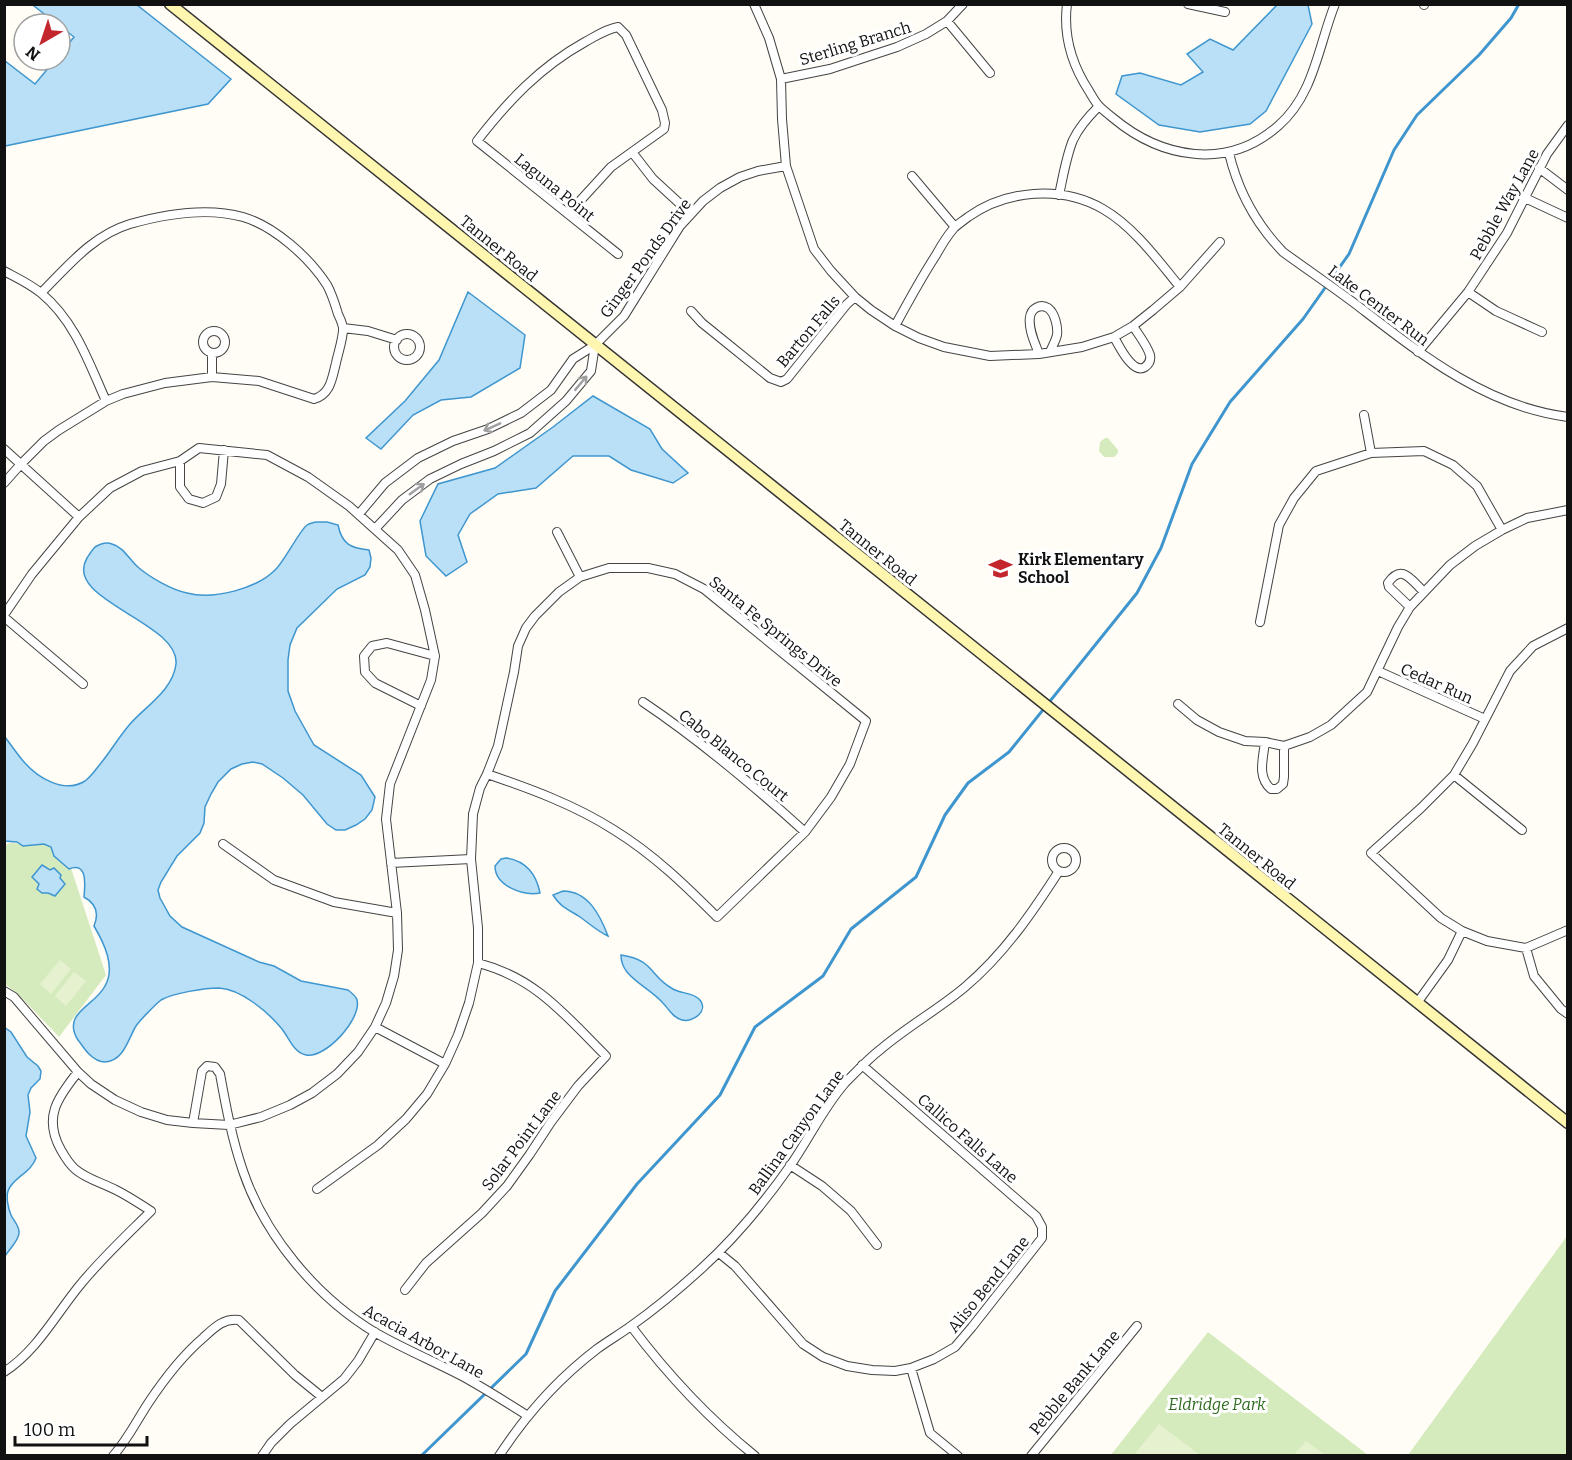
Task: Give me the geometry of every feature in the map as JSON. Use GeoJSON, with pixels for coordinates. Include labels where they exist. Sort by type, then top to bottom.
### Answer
{"type":"FeatureCollection","features":[{"type":"Feature","properties":{"kind":"main road","name":"Tanner Road"},"geometry":{"type":"LineString","coordinates":[[170,4],[1568,1123]]}},
{"type":"Feature","properties":{"kind":"street"},"geometry":{"type":"LineString","coordinates":[[754,4],[769,38],[781,79],[786,166],[814,249],[831,272],[855,297],[895,327],[944,347],[990,356],[1038,354],[1082,347],[1114,337],[1133,326],[1180,287],[1220,242]]}},
{"type":"Feature","properties":{"kind":"street","name":"Sterling Branch"},"geometry":{"type":"LineString","coordinates":[[781,79],[830,69],[897,47],[926,34],[947,21],[963,4]]}},
{"type":"Feature","properties":{"kind":"street"},"geometry":{"type":"LineString","coordinates":[[1067,4],[1067,36],[1072,61],[1098,106],[1144,140],[1189,154],[1229,153],[1245,148],[1264,137],[1290,115],[1314,72],[1335,4]]}},
{"type":"Feature","properties":{"kind":"street"},"geometry":{"type":"LineString","coordinates":[[1188,4],[1224,12]]}},
{"type":"Feature","properties":{"kind":"street"},"geometry":{"type":"LineString","coordinates":[[947,21],[990,73]]}},
{"type":"Feature","properties":{"kind":"street","name":"Laguna Point"},"geometry":{"type":"LineString","coordinates":[[618,254],[477,141],[519,91],[543,70],[610,28],[618,27],[626,35],[662,111],[665,123],[664,129],[632,152]]}},
{"type":"Feature","properties":{"kind":"street"},"geometry":{"type":"LineString","coordinates":[[1059,195],[1067,158],[1074,139],[1084,122],[1098,106]]}},
{"type":"Feature","properties":{"kind":"street","name":"Pebble Way Lane"},"geometry":{"type":"LineString","coordinates":[[1418,352],[1468,292],[1507,233],[1539,168],[1568,125]]}},
{"type":"Feature","properties":{"kind":"street"},"geometry":{"type":"LineString","coordinates":[[568,214],[610,166],[632,152],[653,179],[691,214]]}},
{"type":"Feature","properties":{"kind":"street","name":"Lake Center Run"},"geometry":{"type":"LineString","coordinates":[[1229,153],[1254,216],[1283,252],[1418,352],[1472,386],[1520,405],[1568,417]]}},
{"type":"Feature","properties":{"kind":"street","name":"Ginger Ponds Drive"},"geometry":{"type":"LineString","coordinates":[[359,514],[385,483],[418,458],[521,413],[551,390],[573,359],[595,345],[624,316],[675,234],[703,201],[740,177],[786,166]]}},
{"type":"Feature","properties":{"kind":"street"},"geometry":{"type":"LineString","coordinates":[[1539,168],[1568,190]]}},
{"type":"Feature","properties":{"kind":"street"},"geometry":{"type":"LineString","coordinates":[[912,176],[955,227]]}},
{"type":"Feature","properties":{"kind":"street"},"geometry":{"type":"LineString","coordinates":[[895,327],[930,264],[955,227],[978,210],[1003,199],[1031,194],[1059,195],[1102,208],[1144,244],[1180,287]]}},
{"type":"Feature","properties":{"kind":"street"},"geometry":{"type":"LineString","coordinates":[[1525,198],[1568,218]]}},
{"type":"Feature","properties":{"kind":"street"},"geometry":{"type":"LineString","coordinates":[[4,483],[44,441],[106,401],[123,394],[155,386],[212,377],[259,381],[314,399],[321,397],[329,388],[343,328],[332,294],[309,262],[301,255],[266,227],[243,217],[208,212],[177,214],[129,225],[108,234],[85,249],[41,293]]}},
{"type":"Feature","properties":{"kind":"street"},"geometry":{"type":"LineString","coordinates":[[4,271],[41,293],[64,318],[75,333],[106,401]]}},
{"type":"Feature","properties":{"kind":"street"},"geometry":{"type":"LineString","coordinates":[[1468,292],[1496,311],[1542,332]]}},
{"type":"Feature","properties":{"kind":"street","name":"Barton Falls"},"geometry":{"type":"LineString","coordinates":[[691,310],[702,323],[770,378],[781,382],[787,379],[855,297]]}},
{"type":"Feature","properties":{"kind":"street"},"geometry":{"type":"LineString","coordinates":[[1038,354],[1030,326],[1030,314],[1040,306],[1048,308],[1057,325],[1057,335],[1050,352]]}},
{"type":"Feature","properties":{"kind":"street"},"geometry":{"type":"LineString","coordinates":[[1114,337],[1135,368],[1142,369],[1150,362],[1150,355],[1133,326]]}},
{"type":"Feature","properties":{"kind":"street"},"geometry":{"type":"LineString","coordinates":[[343,328],[368,331],[397,340]]}},
{"type":"Feature","properties":{"kind":"street"},"geometry":{"type":"LineString","coordinates":[[375,529],[402,500],[430,479],[530,433],[566,401],[591,371],[595,345]]}},
{"type":"Feature","properties":{"kind":"street"},"geometry":{"type":"LineString","coordinates":[[212,353],[212,377]]}},
{"type":"Feature","properties":{"kind":"street"},"geometry":{"type":"LineString","coordinates":[[1364,415],[1371,453]]}},
{"type":"Feature","properties":{"kind":"street"},"geometry":{"type":"LineString","coordinates":[[4,991],[14,997],[78,1072],[115,1100],[141,1112],[167,1120],[229,1125],[261,1117],[290,1105],[312,1093],[337,1074],[358,1052],[375,1027],[386,1003],[394,976],[398,950],[397,913],[386,819],[390,784],[431,680],[435,656],[425,610],[414,575],[398,550],[349,506],[308,477],[267,455],[199,448],[180,461],[142,471],[110,488],[79,517],[32,574],[4,616],[83,684]]}},
{"type":"Feature","properties":{"kind":"street"},"geometry":{"type":"LineString","coordinates":[[4,449],[79,517]]}},
{"type":"Feature","properties":{"kind":"street"},"geometry":{"type":"LineString","coordinates":[[180,461],[180,488],[189,499],[203,503],[216,497],[221,484],[224,450]]}},
{"type":"Feature","properties":{"kind":"street"},"geometry":{"type":"LineString","coordinates":[[1260,622],[1279,525],[1294,498],[1316,471],[1371,453],[1425,451],[1453,465],[1477,486],[1502,530]]}},
{"type":"Feature","properties":{"kind":"street"},"geometry":{"type":"LineString","coordinates":[[1178,704],[1197,720],[1245,741],[1284,746],[1310,737],[1332,725],[1367,692],[1410,607],[1450,565],[1475,546],[1527,518],[1568,510]]}},
{"type":"Feature","properties":{"kind":"street"},"geometry":{"type":"LineString","coordinates":[[557,532],[580,577]]}},
{"type":"Feature","properties":{"kind":"street","name":"Santa Fe Springs Drive"},"geometry":{"type":"LineString","coordinates":[[317,1189],[378,1145],[406,1119],[427,1094],[445,1064],[458,1035],[470,1002],[478,963],[478,928],[471,859],[473,814],[480,788],[488,774],[498,746],[518,646],[526,628],[558,592],[580,577],[609,568],[648,568],[675,574],[704,589],[866,721],[850,764],[831,798],[805,832]]}},
{"type":"Feature","properties":{"kind":"street"},"geometry":{"type":"LineString","coordinates":[[1410,607],[1389,587],[1388,583],[1393,575],[1404,574],[1424,592]]}},
{"type":"Feature","properties":{"kind":"street"},"geometry":{"type":"LineString","coordinates":[[1568,628],[1533,646],[1510,671],[1454,775],[1371,853],[1441,918],[1462,931],[1487,941],[1526,948],[1568,930]]}},
{"type":"Feature","properties":{"kind":"street"},"geometry":{"type":"LineString","coordinates":[[421,706],[375,683],[365,672],[364,656],[372,646],[387,644],[435,656]]}},
{"type":"Feature","properties":{"kind":"street","name":"Cedar Run"},"geometry":{"type":"LineString","coordinates":[[1378,671],[1485,719]]}},
{"type":"Feature","properties":{"kind":"street","name":"Cabo Blanco Court"},"geometry":{"type":"LineString","coordinates":[[643,702],[675,723],[743,776],[805,832]]}},
{"type":"Feature","properties":{"kind":"street"},"geometry":{"type":"LineString","coordinates":[[1265,742],[1262,772],[1266,784],[1271,789],[1277,789],[1283,784],[1284,746]]}},
{"type":"Feature","properties":{"kind":"street"},"geometry":{"type":"LineString","coordinates":[[488,774],[543,794],[615,830],[682,882],[717,916],[805,832]]}},
{"type":"Feature","properties":{"kind":"street"},"geometry":{"type":"LineString","coordinates":[[1454,775],[1522,830]]}},
{"type":"Feature","properties":{"kind":"street"},"geometry":{"type":"LineString","coordinates":[[223,844],[274,880],[334,902],[397,913]]}},
{"type":"Feature","properties":{"kind":"street"},"geometry":{"type":"LineString","coordinates":[[390,863],[471,859]]}},
{"type":"Feature","properties":{"kind":"street","name":"Ballina Canyon Lane"},"geometry":{"type":"LineString","coordinates":[[499,1455],[528,1416],[565,1377],[596,1350],[632,1326],[719,1253],[790,1166],[843,1086],[882,1048],[965,987],[986,967],[1021,928],[1059,871]]}},
{"type":"Feature","properties":{"kind":"street"},"geometry":{"type":"LineString","coordinates":[[1417,1003],[1448,960],[1462,931]]}},
{"type":"Feature","properties":{"kind":"street"},"geometry":{"type":"LineString","coordinates":[[1526,948],[1534,976],[1561,1009],[1568,1014]]}},
{"type":"Feature","properties":{"kind":"street","name":"Solar Point Lane"},"geometry":{"type":"LineString","coordinates":[[405,1290],[426,1263],[482,1213],[507,1186],[571,1095],[606,1056],[544,995],[512,974],[478,963]]}},
{"type":"Feature","properties":{"kind":"street"},"geometry":{"type":"LineString","coordinates":[[375,1027],[445,1064]]}},
{"type":"Feature","properties":{"kind":"street","name":"Callico Falls Lane"},"geometry":{"type":"LineString","coordinates":[[862,1065],[1036,1216],[1042,1227],[1042,1238]]}},
{"type":"Feature","properties":{"kind":"street","name":"Acacia Arbor Lane"},"geometry":{"type":"LineString","coordinates":[[193,1123],[202,1071],[207,1066],[215,1066],[220,1074],[229,1125],[252,1194],[267,1224],[303,1272],[345,1312],[375,1332],[464,1377],[528,1416]]}},
{"type":"Feature","properties":{"kind":"street"},"geometry":{"type":"LineString","coordinates":[[4,1372],[31,1350],[81,1284],[151,1211],[115,1189],[75,1169],[56,1141],[53,1114],[65,1088],[78,1072]]}},
{"type":"Feature","properties":{"kind":"street"},"geometry":{"type":"LineString","coordinates":[[790,1166],[822,1186],[851,1211],[878,1245]]}},
{"type":"Feature","properties":{"kind":"street","name":"Aliso Bend Lane"},"geometry":{"type":"LineString","coordinates":[[719,1253],[735,1266],[803,1344],[824,1357],[847,1366],[895,1371],[911,1368],[955,1347],[1042,1238]]}},
{"type":"Feature","properties":{"kind":"street"},"geometry":{"type":"LineString","coordinates":[[113,1455],[175,1366],[195,1344],[226,1320],[238,1320],[295,1375],[322,1397]]}},
{"type":"Feature","properties":{"kind":"street"},"geometry":{"type":"LineString","coordinates":[[632,1326],[676,1382],[728,1433],[755,1455]]}},
{"type":"Feature","properties":{"kind":"street","name":"Pebble Bank Lane"},"geometry":{"type":"LineString","coordinates":[[1030,1455],[1137,1326]]}},
{"type":"Feature","properties":{"kind":"street"},"geometry":{"type":"LineString","coordinates":[[262,1455],[290,1424],[344,1379],[375,1332]]}},
{"type":"Feature","properties":{"kind":"street"},"geometry":{"type":"LineString","coordinates":[[911,1368],[930,1433],[958,1455]]}},
{"type":"Feature","properties":{"kind":"green space"},"geometry":{"type":"Polygon","coordinates":[[[1108,438],[1118,450],[1114,457],[1104,457],[1099,451],[1100,442],[1108,438]]]}},
{"type":"Feature","properties":{"kind":"green space"},"geometry":{"type":"Polygon","coordinates":[[[10,843],[47,845],[70,865],[106,975],[59,1037],[18,994],[5,984],[5,845],[10,843]]]}},
{"type":"Feature","properties":{"kind":"green space"},"geometry":{"type":"Polygon","coordinates":[[[60,960],[71,969],[51,994],[40,984],[60,960]]]}},
{"type":"Feature","properties":{"kind":"green space"},"geometry":{"type":"Polygon","coordinates":[[[74,972],[86,981],[66,1006],[55,996],[74,972]]]}},
{"type":"Feature","properties":{"kind":"green space"},"geometry":{"type":"Polygon","coordinates":[[[1567,1236],[1567,1455],[1408,1455],[1567,1236]]]}},
{"type":"Feature","properties":{"kind":"green space","name":"Eldridge Park"},"geometry":{"type":"Polygon","coordinates":[[[1208,1332],[1368,1455],[1110,1456],[1208,1332]]]}},
{"type":"Feature","properties":{"kind":"green space"},"geometry":{"type":"Polygon","coordinates":[[[1159,1424],[1200,1455],[1134,1455],[1159,1424]]]}},
{"type":"Feature","properties":{"kind":"green space"},"geometry":{"type":"Polygon","coordinates":[[[1306,1441],[1325,1455],[1294,1455],[1306,1441]]]}},
{"type":"Feature","properties":{"kind":"water"},"geometry":{"type":"Polygon","coordinates":[[[1278,4],[1308,5],[1312,24],[1266,111],[1250,124],[1200,132],[1159,125],[1116,94],[1122,76],[1140,73],[1181,85],[1203,72],[1187,54],[1210,39],[1233,50],[1278,4]]]}},
{"type":"Feature","properties":{"kind":"water"},"geometry":{"type":"Polygon","coordinates":[[[137,5],[231,79],[208,104],[5,146],[5,61],[12,66],[12,72],[19,72],[35,84],[45,72],[72,72],[72,39],[74,37],[72,35],[72,12],[42,12],[34,6],[137,5]]]}},
{"type":"Feature","properties":{"kind":"water"},"geometry":{"type":"Polygon","coordinates":[[[468,292],[525,335],[520,368],[471,397],[441,400],[413,415],[381,449],[366,438],[405,401],[439,360],[468,292]]]}},
{"type":"Feature","properties":{"kind":"water"},"geometry":{"type":"Polygon","coordinates":[[[593,396],[650,429],[662,449],[688,473],[673,483],[631,470],[609,456],[573,456],[536,488],[498,494],[470,514],[458,535],[467,562],[446,576],[426,556],[420,521],[438,484],[495,468],[593,396]]]}},
{"type":"Feature","properties":{"kind":"water"},"geometry":{"type":"Polygon","coordinates":[[[316,522],[338,525],[342,537],[348,544],[369,550],[370,567],[365,575],[337,589],[297,628],[290,645],[288,691],[295,711],[314,745],[361,775],[375,797],[372,810],[356,825],[345,830],[336,830],[327,824],[303,795],[283,778],[262,764],[253,762],[242,764],[231,769],[218,782],[205,807],[204,823],[200,833],[177,856],[158,890],[170,916],[182,927],[259,962],[274,966],[301,981],[348,990],[357,1000],[354,1017],[332,1044],[314,1055],[306,1055],[295,1048],[282,1029],[254,1002],[236,992],[219,988],[189,991],[161,1000],[136,1026],[117,1058],[105,1062],[99,1061],[89,1054],[74,1031],[76,1016],[100,993],[108,979],[107,955],[94,926],[96,910],[92,903],[84,897],[84,876],[80,868],[69,869],[54,856],[51,847],[44,844],[23,846],[17,842],[5,841],[5,737],[36,774],[60,785],[77,785],[91,775],[130,724],[170,682],[176,664],[172,649],[160,636],[105,599],[91,586],[84,573],[87,558],[95,547],[106,543],[116,546],[144,572],[175,589],[198,595],[222,594],[246,587],[268,576],[280,565],[304,528],[316,522]]]}},
{"type":"Feature","properties":{"kind":"water"},"geometry":{"type":"Polygon","coordinates":[[[506,858],[519,862],[529,869],[540,893],[518,891],[500,879],[495,866],[501,859],[506,858]]]}},
{"type":"Feature","properties":{"kind":"water"},"geometry":{"type":"Polygon","coordinates":[[[42,865],[50,870],[54,868],[61,875],[60,878],[65,884],[55,896],[42,893],[37,889],[39,884],[32,877],[42,865]]]}},
{"type":"Feature","properties":{"kind":"water"},"geometry":{"type":"Polygon","coordinates":[[[563,891],[579,895],[592,906],[608,936],[559,903],[553,895],[563,891]]]}},
{"type":"Feature","properties":{"kind":"water"},"geometry":{"type":"Polygon","coordinates":[[[621,955],[640,961],[665,984],[699,999],[703,1007],[699,1015],[691,1020],[676,1017],[658,998],[627,972],[622,964],[621,955]]]}},
{"type":"Feature","properties":{"kind":"water"},"geometry":{"type":"Polygon","coordinates":[[[4,1027],[11,1032],[27,1057],[41,1071],[40,1079],[28,1095],[30,1112],[26,1136],[36,1158],[30,1168],[13,1182],[8,1191],[9,1209],[18,1227],[19,1235],[5,1256],[4,1027]]]}},
{"type":"Feature","properties":{"kind":"waterway"},"geometry":{"type":"LineString","coordinates":[[421,1456],[526,1354],[555,1291],[637,1184],[720,1095],[755,1027],[823,976],[851,929],[916,877],[945,815],[968,783],[1009,752],[1137,593],[1161,548],[1192,464],[1230,402],[1303,319],[1349,254],[1394,150],[1417,115],[1479,55],[1511,18],[1519,4]]}},
{"type":"Feature","properties":{"kind":"place","name":"Kirk Elementary School"},"geometry":{"type":"Point","coordinates":[1000,568]}}]}
